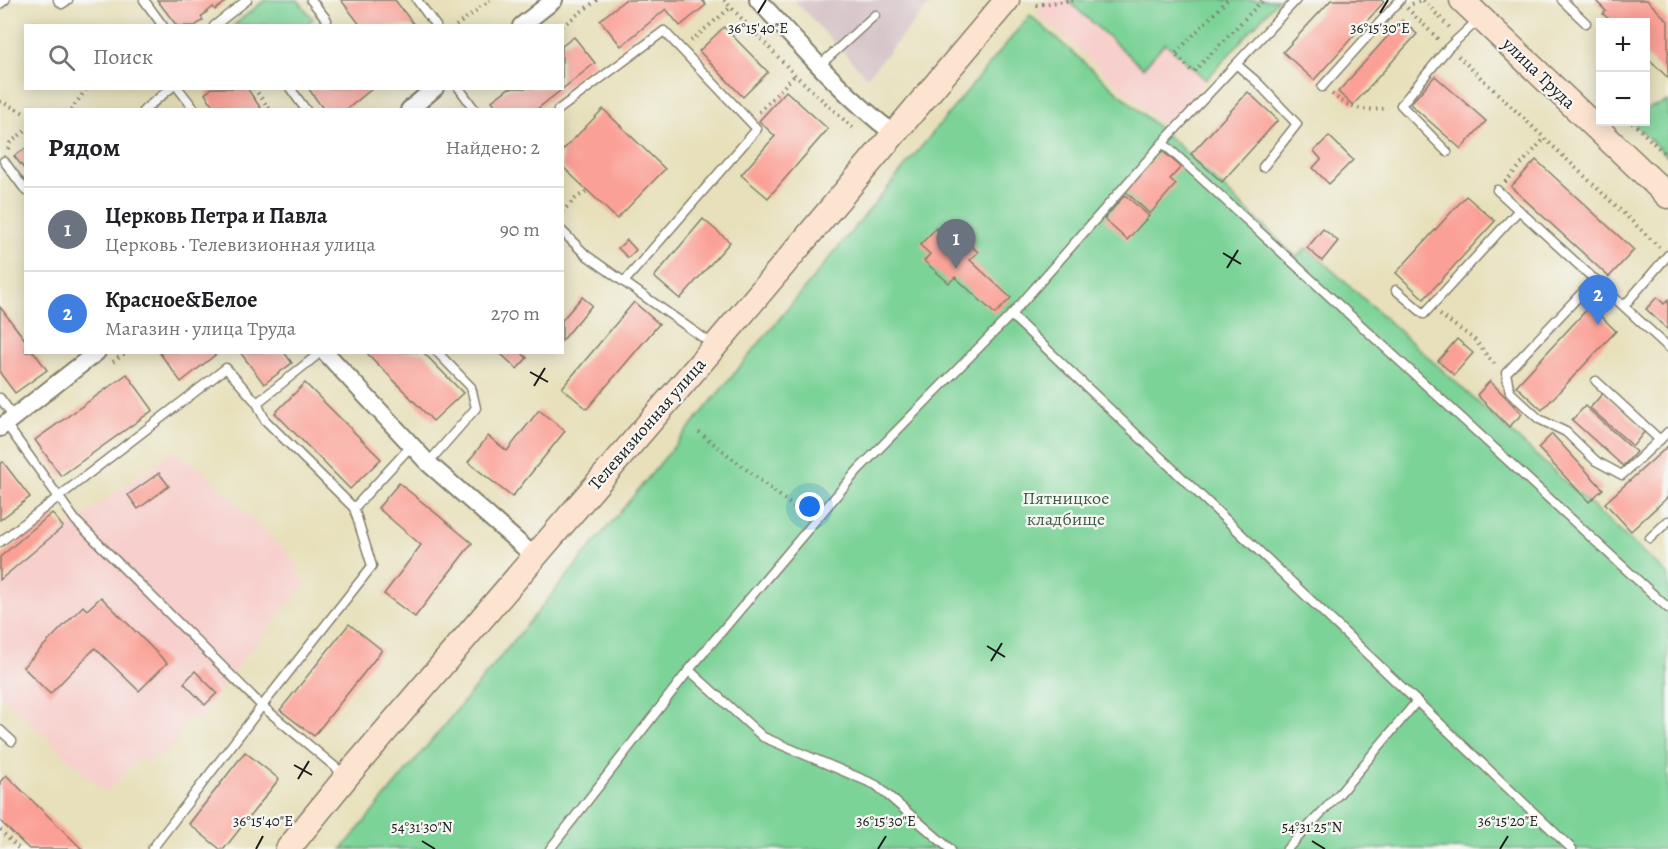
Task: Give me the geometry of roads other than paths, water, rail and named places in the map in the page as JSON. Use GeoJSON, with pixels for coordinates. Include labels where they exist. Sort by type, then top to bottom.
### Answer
{"type":"FeatureCollection","features":[{"type":"Feature","properties":{"kind":"main road","name":"Телевизионная улица"},"geometry":{"type":"LineString","coordinates":[[288,849],[346,777],[1007,0]]}},
{"type":"Feature","properties":{"kind":"main road","name":"улица Труда"},"geometry":{"type":"LineString","coordinates":[[1462,0],[1668,196]]}},
{"type":"Feature","properties":{"kind":"street"},"geometry":{"type":"LineString","coordinates":[[524,24],[554,0]]}},
{"type":"Feature","properties":{"kind":"street"},"geometry":{"type":"LineString","coordinates":[[758,0],[819,66],[868,114],[893,134]]}},
{"type":"Feature","properties":{"kind":"street"},"geometry":{"type":"LineString","coordinates":[[411,108],[433,90]]}},
{"type":"Feature","properties":{"kind":"street"},"geometry":{"type":"LineString","coordinates":[[7,423],[94,354]]}},
{"type":"Feature","properties":{"kind":"street"},"geometry":{"type":"LineString","coordinates":[[325,354],[428,463],[534,556]]}},
{"type":"Feature","properties":{"kind":"lane"},"geometry":{"type":"LineString","coordinates":[[0,4],[5,0]]}},
{"type":"Feature","properties":{"kind":"lane"},"geometry":{"type":"LineString","coordinates":[[58,0],[62,4],[68,0]]}},
{"type":"Feature","properties":{"kind":"lane"},"geometry":{"type":"LineString","coordinates":[[144,0],[162,24]]}},
{"type":"Feature","properties":{"kind":"lane"},"geometry":{"type":"LineString","coordinates":[[217,24],[247,0]]}},
{"type":"Feature","properties":{"kind":"lane"},"geometry":{"type":"LineString","coordinates":[[311,0],[327,20],[326,24]]}},
{"type":"Feature","properties":{"kind":"lane"},"geometry":{"type":"LineString","coordinates":[[417,0],[435,24]]}},
{"type":"Feature","properties":{"kind":"lane"},"geometry":{"type":"LineString","coordinates":[[550,849],[689,670],[858,470],[1011,315],[1163,143],[1296,0]]}},
{"type":"Feature","properties":{"kind":"lane"},"geometry":{"type":"LineString","coordinates":[[1562,0],[1586,23]]}},
{"type":"Feature","properties":{"kind":"lane"},"geometry":{"type":"LineString","coordinates":[[1323,87],[1403,3]]}},
{"type":"Feature","properties":{"kind":"lane"},"geometry":{"type":"LineString","coordinates":[[819,66],[875,15]]}},
{"type":"Feature","properties":{"kind":"lane"},"geometry":{"type":"LineString","coordinates":[[1447,152],[1401,105],[1448,48],[1481,17]]}},
{"type":"Feature","properties":{"kind":"lane"},"geometry":{"type":"LineString","coordinates":[[561,108],[663,31],[757,129],[624,282]]}},
{"type":"Feature","properties":{"kind":"lane"},"geometry":{"type":"LineString","coordinates":[[1236,64],[1257,82],[1297,124],[1263,167]]}},
{"type":"Feature","properties":{"kind":"lane"},"geometry":{"type":"LineString","coordinates":[[146,108],[169,90]]}},
{"type":"Feature","properties":{"kind":"lane"},"geometry":{"type":"LineString","coordinates":[[180,90],[193,108]]}},
{"type":"Feature","properties":{"kind":"lane"},"geometry":{"type":"LineString","coordinates":[[291,90],[305,108]]}},
{"type":"Feature","properties":{"kind":"lane"},"geometry":{"type":"LineString","coordinates":[[460,90],[474,108]]}},
{"type":"Feature","properties":{"kind":"lane"},"geometry":{"type":"LineString","coordinates":[[1163,143],[1668,608]]}},
{"type":"Feature","properties":{"kind":"lane"},"geometry":{"type":"LineString","coordinates":[[4,161],[24,188]]}},
{"type":"Feature","properties":{"kind":"lane"},"geometry":{"type":"LineString","coordinates":[[1497,190],[1668,347]]}},
{"type":"Feature","properties":{"kind":"lane"},"geometry":{"type":"LineString","coordinates":[[1396,290],[1424,314],[1519,210]]}},
{"type":"Feature","properties":{"kind":"lane"},"geometry":{"type":"LineString","coordinates":[[564,233],[586,255],[715,346]]}},
{"type":"Feature","properties":{"kind":"lane"},"geometry":{"type":"LineString","coordinates":[[1624,306],[1668,255]]}},
{"type":"Feature","properties":{"kind":"lane"},"geometry":{"type":"LineString","coordinates":[[1595,279],[1506,373],[1509,392],[1539,419],[1566,432],[1596,461],[1622,475],[1668,432]]}},
{"type":"Feature","properties":{"kind":"lane"},"geometry":{"type":"LineString","coordinates":[[1011,315],[1572,849]]}},
{"type":"Feature","properties":{"kind":"lane"},"geometry":{"type":"LineString","coordinates":[[257,403],[320,354]]}},
{"type":"Feature","properties":{"kind":"lane"},"geometry":{"type":"LineString","coordinates":[[428,463],[476,408],[471,387],[439,354]]}},
{"type":"Feature","properties":{"kind":"lane"},"geometry":{"type":"LineString","coordinates":[[0,542],[226,369],[257,403],[265,420],[354,508],[372,566],[152,849]]}},
{"type":"Feature","properties":{"kind":"lane"},"geometry":{"type":"LineString","coordinates":[[1596,381],[1660,440]]}},
{"type":"Feature","properties":{"kind":"lane"},"geometry":{"type":"LineString","coordinates":[[0,398],[7,423],[76,521],[262,706],[346,777]]}},
{"type":"Feature","properties":{"kind":"lane"},"geometry":{"type":"LineString","coordinates":[[354,508],[411,446]]}},
{"type":"Feature","properties":{"kind":"lane"},"geometry":{"type":"LineString","coordinates":[[1650,538],[1668,521]]}},
{"type":"Feature","properties":{"kind":"lane"},"geometry":{"type":"LineString","coordinates":[[689,670],[763,737],[876,785],[950,849]]}},
{"type":"Feature","properties":{"kind":"lane"},"geometry":{"type":"LineString","coordinates":[[1287,849],[1340,793],[1417,701]]}},
{"type":"Feature","properties":{"kind":"lane"},"geometry":{"type":"LineString","coordinates":[[0,730],[12,741]]}},
{"type":"Feature","properties":{"kind":"place","name":"Церковь Петра и Павла"},"geometry":{"type":"Point","coordinates":[956,269]}},
{"type":"Feature","properties":{"kind":"place","name":"Красное&Белое"},"geometry":{"type":"Point","coordinates":[1598,325]}},
{"type":"Feature","properties":{"kind":"park label","name":"Пятницкое кладбище"},"geometry":{"type":"Point","coordinates":[1066,508]}}]}
